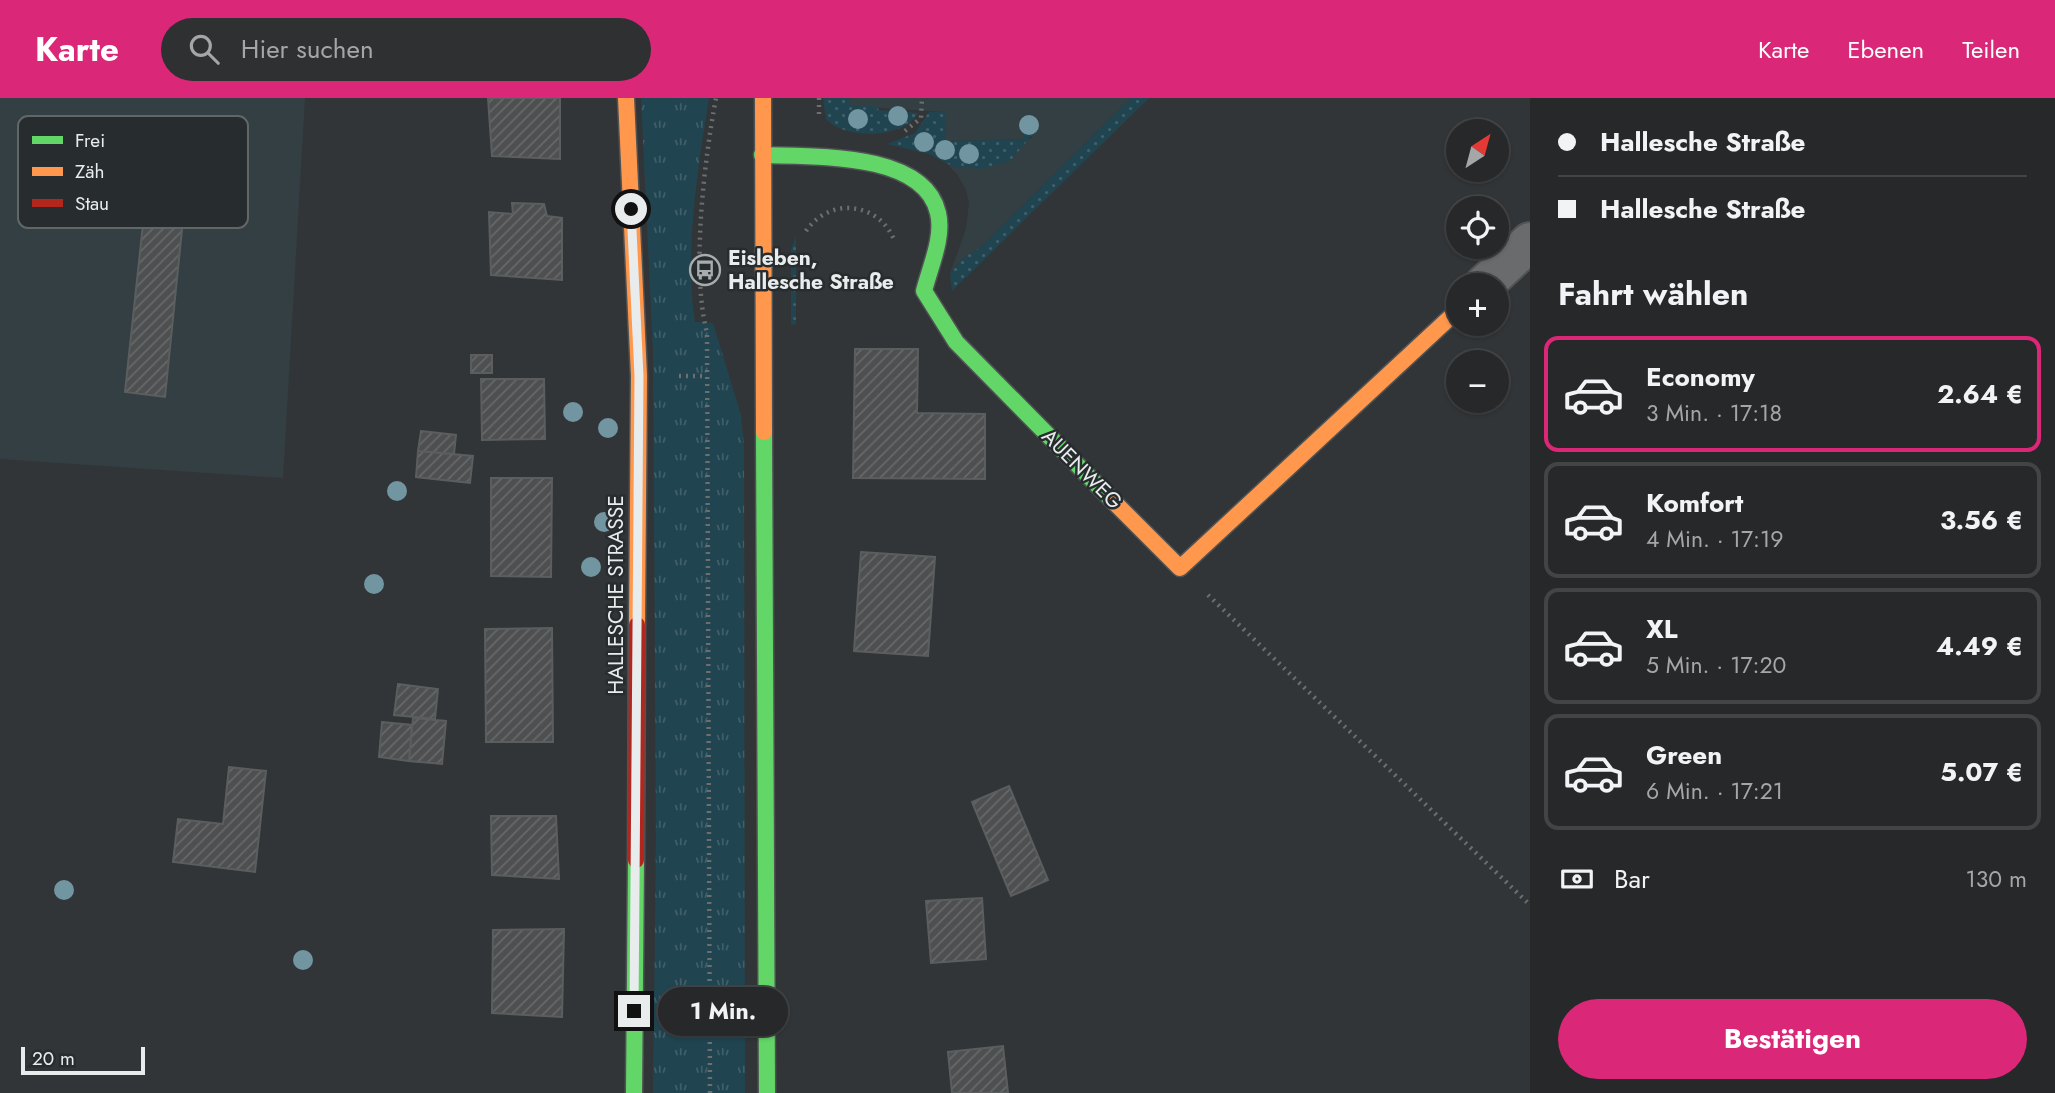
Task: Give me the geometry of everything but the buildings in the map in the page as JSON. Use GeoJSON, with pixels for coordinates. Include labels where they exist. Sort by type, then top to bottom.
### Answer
{"type":"FeatureCollection","features":[{"type":"Feature","properties":{"kind":"street","name":"HALLESCHE STRASSE"},"geometry":{"type":"LineString","coordinates":[[626,98],[639,376],[634,1093]]}},
{"type":"Feature","properties":{"kind":"street"},"geometry":{"type":"LineString","coordinates":[[763,98],[767,1093]]}},
{"type":"Feature","properties":{"kind":"street"},"geometry":{"type":"LineString","coordinates":[[762,155],[868,162],[907,173],[925,186],[935,199],[938,215],[924,291]]}},
{"type":"Feature","properties":{"kind":"street"},"geometry":{"type":"LineString","coordinates":[[1497,273],[1530,242]]}},
{"type":"Feature","properties":{"kind":"street","name":"AUENWEG"},"geometry":{"type":"LineString","coordinates":[[924,291],[956,342],[1180,568]]}},
{"type":"Feature","properties":{"kind":"street"},"geometry":{"type":"LineString","coordinates":[[1180,568],[1446,321]]}},
{"type":"Feature","properties":{"kind":"path"},"geometry":{"type":"LineString","coordinates":[[710,1093],[707,334],[698,295],[706,174],[716,98]]}},
{"type":"Feature","properties":{"kind":"path"},"geometry":{"type":"LineString","coordinates":[[922,98],[922,113]]}},
{"type":"Feature","properties":{"kind":"path"},"geometry":{"type":"LineString","coordinates":[[801,241],[806,229],[823,214],[843,207],[867,211],[886,224],[899,257],[924,291]]}},
{"type":"Feature","properties":{"kind":"path"},"geometry":{"type":"LineString","coordinates":[[1180,568],[1530,905]]}},
{"type":"Feature","properties":{"kind":"shaded area"},"geometry":{"type":"Polygon","coordinates":[[[0,98],[305,98],[283,478],[0,459],[0,98]]]}},
{"type":"Feature","properties":{"kind":"shaded area"},"geometry":{"type":"Polygon","coordinates":[[[850,98],[1131,98],[981,247],[962,259],[950,273],[966,229],[969,203],[966,190],[957,174],[947,164],[954,167],[1032,138],[1030,114],[1024,118],[1024,139],[945,141],[945,112],[850,106],[850,98]]]}},
{"type":"Feature","properties":{"kind":"green space"},"geometry":{"type":"Polygon","coordinates":[[[641,98],[709,98],[694,210],[692,296],[695,322],[713,323],[741,415],[744,447],[745,1093],[653,1093],[656,837],[653,351],[641,98]]]}},
{"type":"Feature","properties":{"kind":"green space"},"geometry":{"type":"Polygon","coordinates":[[[823,98],[850,98],[850,106],[876,106],[879,110],[918,113],[911,122],[888,132],[874,134],[846,131],[826,119],[823,98]]]}},
{"type":"Feature","properties":{"kind":"green space"},"geometry":{"type":"Polygon","coordinates":[[[1131,98],[1149,98],[952,291],[950,273],[962,259],[981,247],[1131,98]]]}},
{"type":"Feature","properties":{"kind":"green space"},"geometry":{"type":"Polygon","coordinates":[[[929,112],[945,112],[946,141],[1024,139],[1024,118],[1030,114],[1034,116],[1033,134],[1010,161],[982,169],[954,167],[929,154],[887,144],[915,133],[929,112]]]}},
{"type":"Feature","properties":{"kind":"green space"},"geometry":{"type":"Polygon","coordinates":[[[796,236],[796,325],[791,324],[791,249],[796,236]]]}},
{"type":"Feature","properties":{"kind":"traffic: fast"},"geometry":{"type":"LineString","coordinates":[[762,155],[808,156],[863,162],[889,168],[911,178],[928,193],[938,213],[939,232],[924,291],[956,342],[1114,502]]}},
{"type":"Feature","properties":{"kind":"traffic: fast"},"geometry":{"type":"LineString","coordinates":[[764,432],[767,1093]]}},
{"type":"Feature","properties":{"kind":"traffic: fast"},"geometry":{"type":"LineString","coordinates":[[634,1093],[636,860]]}},
{"type":"Feature","properties":{"kind":"traffic: slow"},"geometry":{"type":"LineString","coordinates":[[626,98],[639,376],[637,625]]}},
{"type":"Feature","properties":{"kind":"traffic: slow"},"geometry":{"type":"LineString","coordinates":[[763,98],[764,432]]}},
{"type":"Feature","properties":{"kind":"traffic: slow"},"geometry":{"type":"LineString","coordinates":[[1114,502],[1180,568],[1446,321]]}},
{"type":"Feature","properties":{"kind":"traffic: jam"},"geometry":{"type":"LineString","coordinates":[[636,860],[637,625]]}},
{"type":"Feature","properties":{"kind":"place","name":"Eisleben, Hallesche Straße"},"geometry":{"type":"Point","coordinates":[705,270]}},
{"type":"Feature","properties":{"kind":"route"},"geometry":{"type":"LineString","coordinates":[[631,209],[639,376],[634,1011]]}}]}
